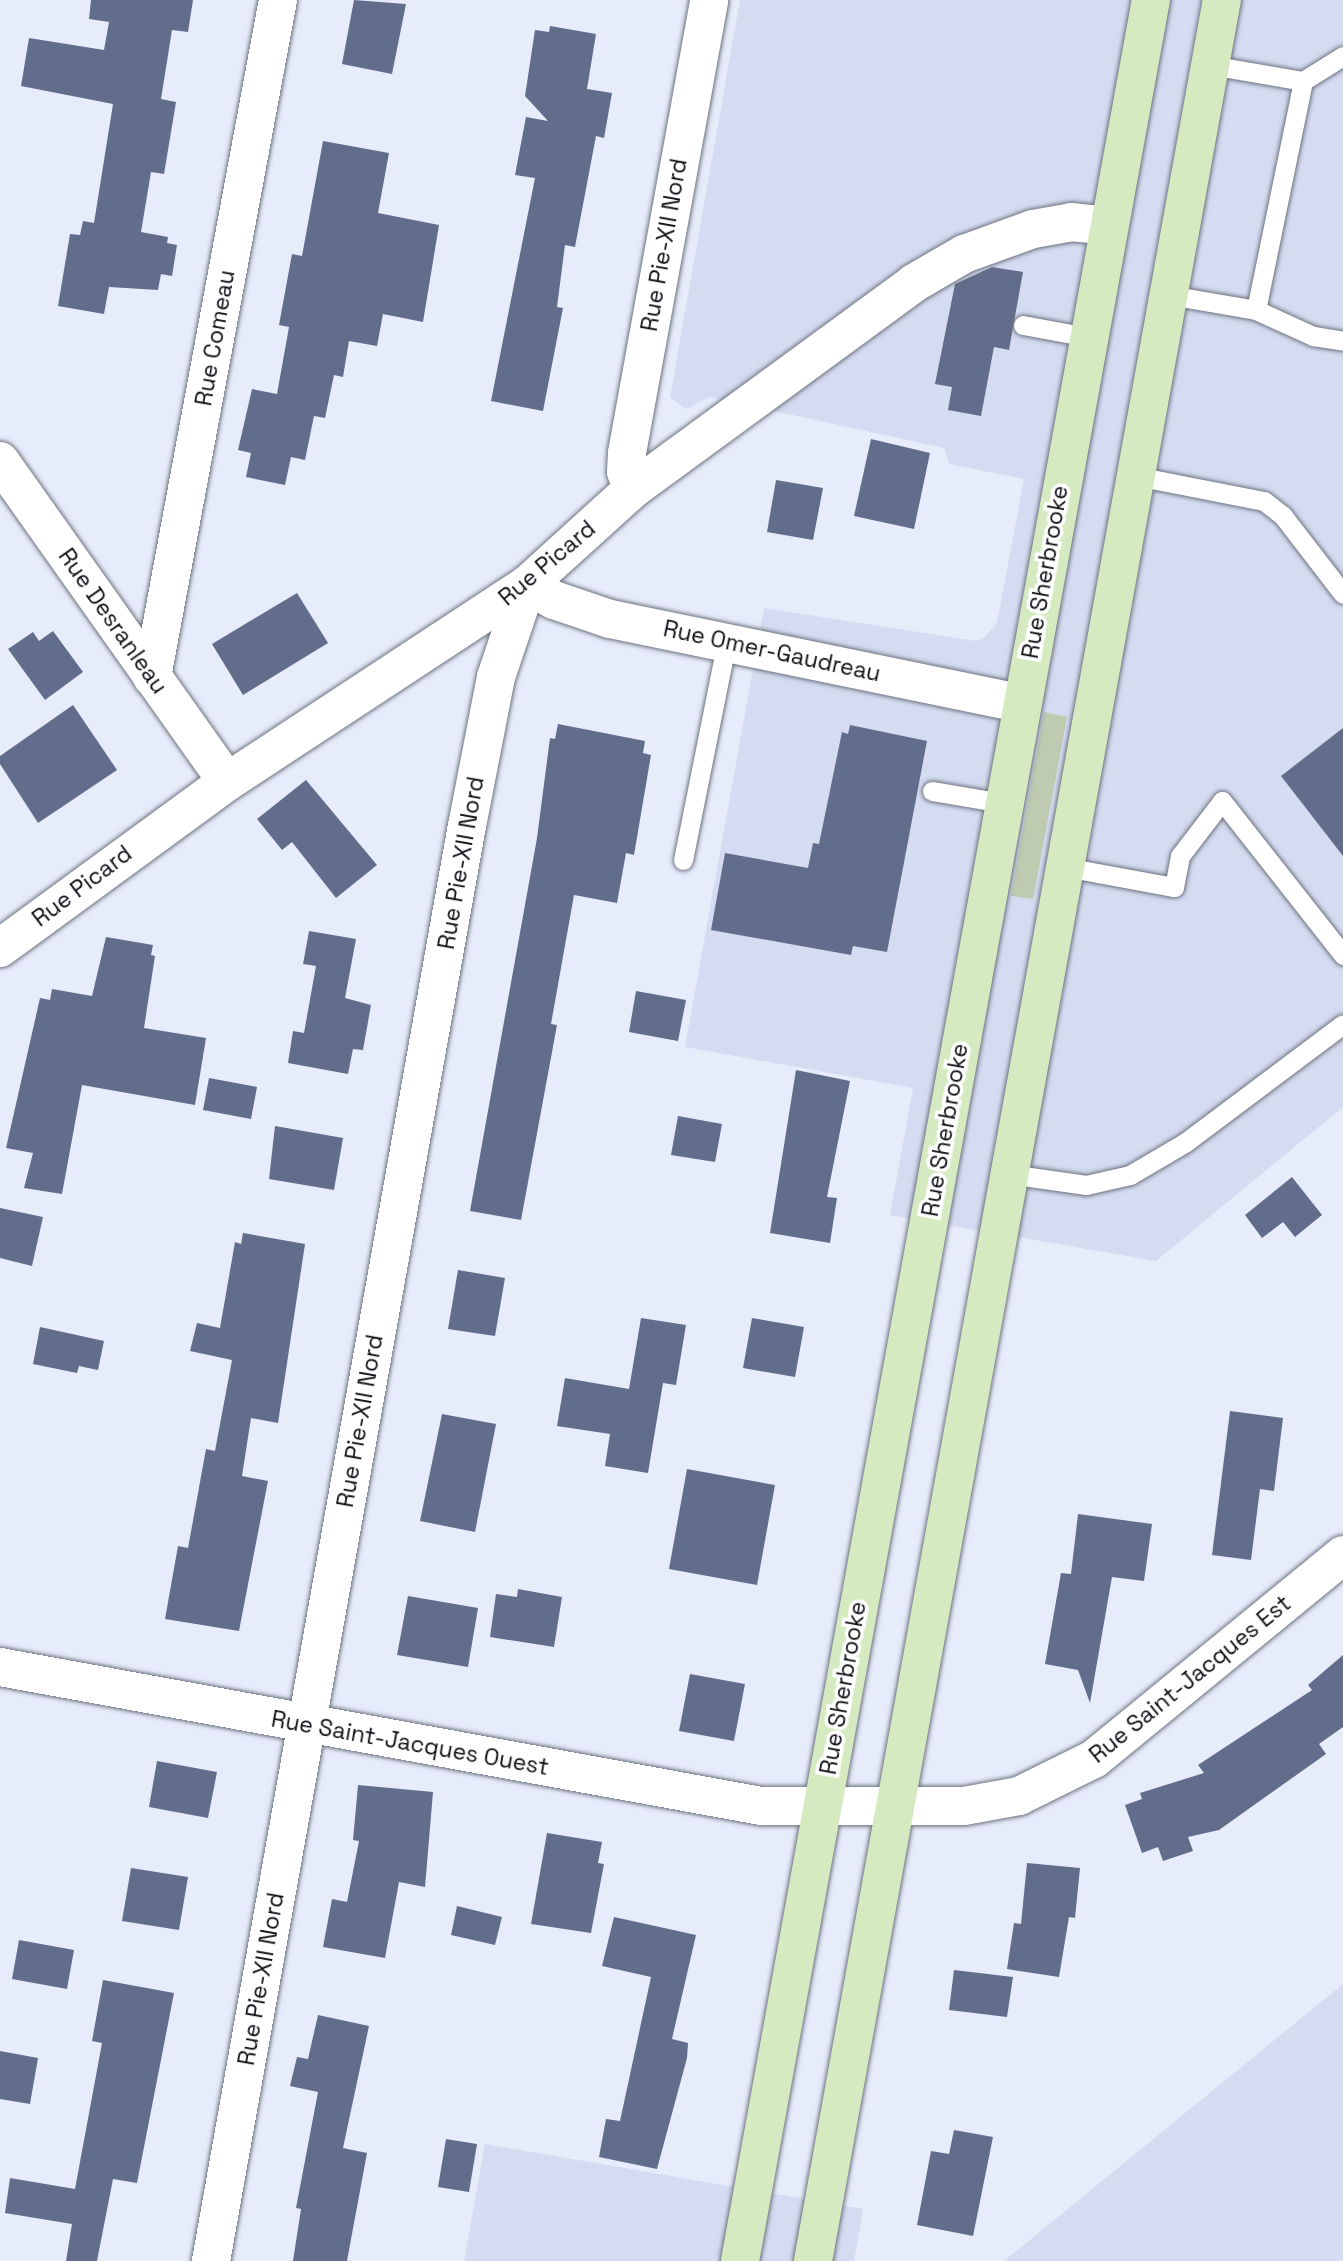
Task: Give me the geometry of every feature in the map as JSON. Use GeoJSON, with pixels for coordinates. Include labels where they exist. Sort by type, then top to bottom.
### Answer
{"type":"FeatureCollection","features":[{"type":"Feature","properties":{"kind":"main road","name":"Rue Sherbrooke"},"geometry":{"type":"LineString","coordinates":[[740,2261],[1151,0]]}},
{"type":"Feature","properties":{"kind":"main road"},"geometry":{"type":"LineString","coordinates":[[813,2261],[1222,0]]}},
{"type":"Feature","properties":{"kind":"street","name":"Rue Comeau"},"geometry":{"type":"LineString","coordinates":[[152,677],[278,0]]}},
{"type":"Feature","properties":{"kind":"street","name":"Rue Pie-XII Nord"},"geometry":{"type":"LineString","coordinates":[[633,489],[626,472],[627,453],[709,0]]}},
{"type":"Feature","properties":{"kind":"street","name":"Rue Picard"},"geometry":{"type":"LineString","coordinates":[[0,948],[227,782],[527,585],[633,489],[947,262],[986,244],[1052,224],[1109,226]]}},
{"type":"Feature","properties":{"kind":"street","name":"Rue Desranleau"},"geometry":{"type":"LineString","coordinates":[[0,461],[227,782]]}},
{"type":"Feature","properties":{"kind":"street","name":"Rue Pie-XII Nord"},"geometry":{"type":"LineString","coordinates":[[211,2261],[305,1724],[484,739],[508,630],[527,585]]}},
{"type":"Feature","properties":{"kind":"street","name":"Rue Omer-Gaudreau"},"geometry":{"type":"LineString","coordinates":[[527,585],[554,600],[610,619],[727,640],[1021,704]]}},
{"type":"Feature","properties":{"kind":"street","name":"Rue Saint-Jacques Est"},"geometry":{"type":"LineString","coordinates":[[822,1808],[1009,1800],[1060,1779],[1109,1748],[1343,1555]]}},
{"type":"Feature","properties":{"kind":"street","name":"Rue Saint-Jacques Ouest"},"geometry":{"type":"LineString","coordinates":[[0,1667],[761,1806],[822,1808]]}},
{"type":"Feature","properties":{"kind":"lane"},"geometry":{"type":"LineString","coordinates":[[1210,65],[1303,81],[1343,56]]}},
{"type":"Feature","properties":{"kind":"lane"},"geometry":{"type":"LineString","coordinates":[[1256,310],[1303,81]]}},
{"type":"Feature","properties":{"kind":"lane"},"geometry":{"type":"LineString","coordinates":[[1169,295],[1256,310],[1313,336],[1343,341]]}},
{"type":"Feature","properties":{"kind":"lane"},"geometry":{"type":"LineString","coordinates":[[1023,325],[1088,337]]}},
{"type":"Feature","properties":{"kind":"lane"},"geometry":{"type":"LineString","coordinates":[[1136,475],[1264,501],[1283,516],[1343,593]]}},
{"type":"Feature","properties":{"kind":"lane"},"geometry":{"type":"LineString","coordinates":[[683,860],[727,640]]}},
{"type":"Feature","properties":{"kind":"lane"},"geometry":{"type":"LineString","coordinates":[[932,791],[1003,803]]}},
{"type":"Feature","properties":{"kind":"lane"},"geometry":{"type":"LineString","coordinates":[[1065,867],[1174,887],[1180,856],[1222,800],[1343,956]]}},
{"type":"Feature","properties":{"kind":"lane"},"geometry":{"type":"LineString","coordinates":[[1009,1174],[1086,1185],[1130,1175],[1186,1142],[1343,1024]]}},
{"type":"Feature","properties":{"kind":"shaded area"},"geometry":{"type":"Polygon","coordinates":[[[740,0],[1343,0],[1343,1107],[1156,1261],[890,1215],[913,1088],[685,1047],[764,608],[976,641],[984,638],[997,623],[1024,479],[949,464],[944,448],[710,397],[686,409],[670,397],[740,0]]]}},
{"type":"Feature","properties":{"kind":"shaded area"},"geometry":{"type":"Polygon","coordinates":[[[1343,1984],[1343,2261],[1004,2261],[1343,1984]]]}},
{"type":"Feature","properties":{"kind":"shaded area"},"geometry":{"type":"Polygon","coordinates":[[[485,2144],[863,2209],[854,2261],[464,2261],[485,2144]]]}},
{"type":"Feature","properties":{"kind":"green space"},"geometry":{"type":"Polygon","coordinates":[[[1044,712],[1067,717],[1033,899],[1011,896],[1044,712]]]}},
{"type":"Feature","properties":{"kind":"building"},"geometry":{"type":"Polygon","coordinates":[[[91,0],[193,0],[188,32],[172,30],[161,99],[176,102],[164,174],[151,172],[141,232],[168,237],[167,243],[177,245],[172,276],[161,274],[158,290],[109,287],[104,314],[58,306],[70,234],[80,235],[83,221],[94,223],[113,104],[21,86],[29,38],[104,50],[109,22],[89,19],[91,0]]]}},
{"type":"Feature","properties":{"kind":"building"},"geometry":{"type":"Polygon","coordinates":[[[354,0],[406,4],[392,74],[342,64],[354,0]]]}},
{"type":"Feature","properties":{"kind":"building"},"geometry":{"type":"Polygon","coordinates":[[[550,26],[596,34],[587,89],[612,93],[604,138],[596,136],[575,247],[565,245],[557,307],[563,308],[543,411],[491,401],[535,178],[515,175],[526,117],[548,121],[525,96],[535,30],[549,32],[550,26]]]}},
{"type":"Feature","properties":{"kind":"building"},"geometry":{"type":"Polygon","coordinates":[[[323,141],[389,153],[378,213],[439,225],[423,322],[383,314],[377,346],[349,341],[343,377],[334,375],[325,418],[314,416],[305,460],[291,457],[285,485],[246,477],[251,453],[238,450],[252,389],[277,394],[289,327],[279,325],[292,254],[302,256],[323,141]]]}},
{"type":"Feature","properties":{"kind":"building"},"geometry":{"type":"Polygon","coordinates":[[[992,267],[1023,272],[1009,350],[994,347],[981,416],[948,410],[952,387],[935,384],[955,284],[992,267]]]}},
{"type":"Feature","properties":{"kind":"building"},"geometry":{"type":"Polygon","coordinates":[[[871,439],[930,453],[914,529],[854,516],[871,439]]]}},
{"type":"Feature","properties":{"kind":"building"},"geometry":{"type":"Polygon","coordinates":[[[776,480],[823,488],[813,540],[767,532],[776,480]]]}},
{"type":"Feature","properties":{"kind":"building"},"geometry":{"type":"Polygon","coordinates":[[[297,593],[328,643],[243,695],[212,644],[297,593]]]}},
{"type":"Feature","properties":{"kind":"building"},"geometry":{"type":"Polygon","coordinates":[[[53,631],[83,672],[45,700],[8,649],[33,632],[39,641],[53,631]]]}},
{"type":"Feature","properties":{"kind":"building"},"geometry":{"type":"Polygon","coordinates":[[[73,705],[117,770],[38,823],[0,764],[0,756],[73,705]]]}},
{"type":"Feature","properties":{"kind":"building"},"geometry":{"type":"Polygon","coordinates":[[[558,724],[645,741],[643,753],[651,755],[634,855],[626,853],[617,903],[574,895],[551,1024],[557,1025],[521,1220],[470,1211],[537,838],[550,738],[555,739],[558,724]]]}},
{"type":"Feature","properties":{"kind":"building"},"geometry":{"type":"Polygon","coordinates":[[[850,725],[927,741],[887,952],[853,946],[851,955],[711,930],[725,853],[808,868],[813,843],[819,844],[842,732],[848,734],[850,725]]]}},
{"type":"Feature","properties":{"kind":"building"},"geometry":{"type":"Polygon","coordinates":[[[1343,728],[1343,856],[1281,776],[1343,728]]]}},
{"type":"Feature","properties":{"kind":"building"},"geometry":{"type":"Polygon","coordinates":[[[306,780],[377,865],[336,898],[292,842],[282,850],[257,819],[306,780]]]}},
{"type":"Feature","properties":{"kind":"building"},"geometry":{"type":"Polygon","coordinates":[[[309,931],[356,939],[345,998],[371,1005],[363,1050],[353,1049],[348,1074],[288,1063],[293,1031],[304,1033],[316,966],[303,964],[309,931]]]}},
{"type":"Feature","properties":{"kind":"building"},"geometry":{"type":"Polygon","coordinates":[[[106,937],[153,945],[151,955],[155,956],[144,1028],[206,1038],[195,1105],[82,1085],[62,1194],[24,1188],[33,1153],[6,1148],[40,998],[50,1000],[52,989],[92,996],[106,937]]]}},
{"type":"Feature","properties":{"kind":"building"},"geometry":{"type":"Polygon","coordinates":[[[636,991],[686,1000],[678,1041],[629,1032],[636,991]]]}},
{"type":"Feature","properties":{"kind":"building"},"geometry":{"type":"Polygon","coordinates":[[[796,1070],[850,1081],[827,1197],[837,1198],[830,1243],[770,1233],[796,1070]]]}},
{"type":"Feature","properties":{"kind":"building"},"geometry":{"type":"Polygon","coordinates":[[[209,1078],[257,1087],[251,1119],[203,1110],[209,1078]]]}},
{"type":"Feature","properties":{"kind":"building"},"geometry":{"type":"Polygon","coordinates":[[[678,1116],[722,1124],[715,1162],[671,1155],[678,1116]]]}},
{"type":"Feature","properties":{"kind":"building"},"geometry":{"type":"Polygon","coordinates":[[[275,1126],[343,1138],[334,1190],[269,1179],[275,1126]]]}},
{"type":"Feature","properties":{"kind":"building"},"geometry":{"type":"Polygon","coordinates":[[[1292,1177],[1322,1215],[1295,1237],[1283,1222],[1262,1238],[1245,1215],[1292,1177]]]}},
{"type":"Feature","properties":{"kind":"building"},"geometry":{"type":"Polygon","coordinates":[[[0,1208],[43,1217],[32,1266],[0,1258],[0,1208]]]}},
{"type":"Feature","properties":{"kind":"building"},"geometry":{"type":"Polygon","coordinates":[[[243,1233],[305,1244],[278,1423],[251,1418],[242,1476],[268,1481],[239,1631],[165,1619],[178,1546],[188,1548],[206,1449],[215,1451],[232,1360],[190,1351],[197,1323],[220,1328],[235,1242],[241,1244],[243,1233]]]}},
{"type":"Feature","properties":{"kind":"building"},"geometry":{"type":"Polygon","coordinates":[[[458,1270],[505,1278],[495,1336],[448,1329],[458,1270]]]}},
{"type":"Feature","properties":{"kind":"building"},"geometry":{"type":"Polygon","coordinates":[[[641,1318],[686,1325],[676,1385],[663,1383],[648,1473],[605,1466],[610,1434],[557,1426],[565,1378],[629,1389],[641,1318]]]}},
{"type":"Feature","properties":{"kind":"building"},"geometry":{"type":"Polygon","coordinates":[[[752,1318],[804,1327],[795,1377],[743,1368],[752,1318]]]}},
{"type":"Feature","properties":{"kind":"building"},"geometry":{"type":"Polygon","coordinates":[[[40,1327],[104,1341],[98,1370],[79,1366],[77,1373],[33,1364],[40,1327]]]}},
{"type":"Feature","properties":{"kind":"building"},"geometry":{"type":"Polygon","coordinates":[[[1230,1411],[1283,1418],[1274,1491],[1260,1489],[1251,1560],[1212,1555],[1230,1411]]]}},
{"type":"Feature","properties":{"kind":"building"},"geometry":{"type":"Polygon","coordinates":[[[442,1414],[496,1424],[475,1532],[420,1521],[442,1414]]]}},
{"type":"Feature","properties":{"kind":"building"},"geometry":{"type":"Polygon","coordinates":[[[687,1469],[775,1485],[757,1585],[669,1569],[687,1469]]]}},
{"type":"Feature","properties":{"kind":"building"},"geometry":{"type":"Polygon","coordinates":[[[1078,1514],[1152,1524],[1144,1581],[1112,1577],[1090,1703],[1078,1670],[1045,1664],[1061,1573],[1071,1574],[1078,1514]]]}},
{"type":"Feature","properties":{"kind":"building"},"geometry":{"type":"Polygon","coordinates":[[[518,1589],[562,1597],[554,1647],[490,1637],[496,1594],[517,1597],[518,1589]]]}},
{"type":"Feature","properties":{"kind":"building"},"geometry":{"type":"Polygon","coordinates":[[[408,1596],[478,1608],[468,1667],[397,1655],[408,1596]]]}},
{"type":"Feature","properties":{"kind":"building"},"geometry":{"type":"Polygon","coordinates":[[[1343,1655],[1343,1727],[1319,1744],[1326,1754],[1219,1830],[1188,1837],[1193,1851],[1163,1861],[1158,1847],[1142,1853],[1125,1805],[1142,1799],[1140,1793],[1204,1773],[1198,1765],[1312,1690],[1308,1685],[1343,1655]]]}},
{"type":"Feature","properties":{"kind":"building"},"geometry":{"type":"Polygon","coordinates":[[[690,1674],[745,1684],[734,1741],[679,1731],[690,1674]]]}},
{"type":"Feature","properties":{"kind":"building"},"geometry":{"type":"Polygon","coordinates":[[[157,1761],[217,1772],[208,1818],[149,1807],[157,1761]]]}},
{"type":"Feature","properties":{"kind":"building"},"geometry":{"type":"Polygon","coordinates":[[[358,1785],[433,1792],[425,1887],[399,1882],[385,1958],[323,1947],[332,1899],[347,1902],[359,1841],[353,1840],[358,1785]]]}},
{"type":"Feature","properties":{"kind":"building"},"geometry":{"type":"Polygon","coordinates":[[[547,1833],[602,1842],[598,1863],[604,1864],[591,1933],[531,1924],[547,1833]]]}},
{"type":"Feature","properties":{"kind":"building"},"geometry":{"type":"Polygon","coordinates":[[[1027,1863],[1080,1868],[1075,1918],[1069,1917],[1059,1977],[1007,1969],[1014,1923],[1021,1924],[1027,1863]]]}},
{"type":"Feature","properties":{"kind":"building"},"geometry":{"type":"Polygon","coordinates":[[[131,1868],[188,1877],[179,1930],[122,1921],[131,1868]]]}},
{"type":"Feature","properties":{"kind":"building"},"geometry":{"type":"Polygon","coordinates":[[[457,1906],[502,1917],[495,1945],[451,1935],[457,1906]]]}},
{"type":"Feature","properties":{"kind":"building"},"geometry":{"type":"Polygon","coordinates":[[[614,1917],[696,1935],[672,2039],[688,2043],[687,2058],[657,2169],[599,2157],[606,2119],[620,2121],[651,1977],[602,1966],[614,1917]]]}},
{"type":"Feature","properties":{"kind":"building"},"geometry":{"type":"Polygon","coordinates":[[[19,1940],[74,1950],[67,1989],[12,1979],[19,1940]]]}},
{"type":"Feature","properties":{"kind":"building"},"geometry":{"type":"Polygon","coordinates":[[[954,1970],[1013,1977],[1007,2017],[949,2010],[954,1970]]]}},
{"type":"Feature","properties":{"kind":"building"},"geometry":{"type":"Polygon","coordinates":[[[103,1980],[174,1993],[137,2183],[113,2179],[97,2261],[66,2261],[72,2224],[5,2213],[10,2178],[75,2189],[102,2043],[92,2041],[103,1980]]]}},
{"type":"Feature","properties":{"kind":"building"},"geometry":{"type":"Polygon","coordinates":[[[318,2015],[369,2026],[343,2148],[367,2153],[347,2261],[293,2261],[301,2209],[296,2208],[318,2092],[290,2086],[297,2057],[308,2059],[318,2015]]]}},
{"type":"Feature","properties":{"kind":"building"},"geometry":{"type":"Polygon","coordinates":[[[0,2051],[38,2058],[30,2104],[0,2099],[0,2051]]]}},
{"type":"Feature","properties":{"kind":"building"},"geometry":{"type":"Polygon","coordinates":[[[954,2130],[993,2137],[973,2236],[917,2225],[931,2151],[949,2154],[954,2130]]]}},
{"type":"Feature","properties":{"kind":"building"},"geometry":{"type":"Polygon","coordinates":[[[446,2139],[477,2144],[469,2192],[438,2187],[446,2139]]]}}]}
